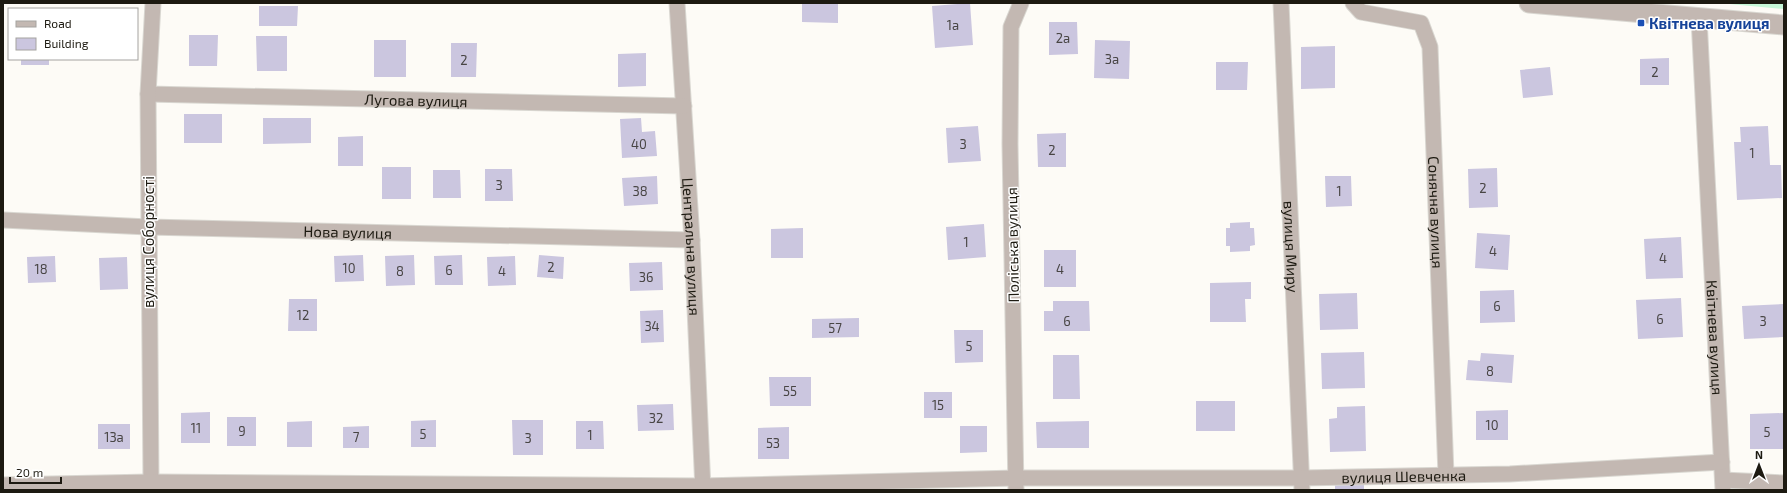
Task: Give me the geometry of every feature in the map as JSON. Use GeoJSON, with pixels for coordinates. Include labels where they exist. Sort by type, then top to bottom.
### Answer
{"type":"FeatureCollection","features":[{"type":"Feature","properties":{"kind":"street","name":"вулиця Соборності"},"geometry":{"type":"LineString","coordinates":[[151,482],[148,94],[153,3]]}},
{"type":"Feature","properties":{"kind":"street","name":"Центральна вулиця"},"geometry":{"type":"LineString","coordinates":[[677,3],[692,240],[702,488]]}},
{"type":"Feature","properties":{"kind":"street","name":"Поліська вулиця"},"geometry":{"type":"LineString","coordinates":[[1016,484],[1010,144],[1011,27],[1021,3]]}},
{"type":"Feature","properties":{"kind":"street","name":"вулиця Миру"},"geometry":{"type":"LineString","coordinates":[[1281,3],[1301,484]]}},
{"type":"Feature","properties":{"kind":"street","name":"Сонячна вулиця"},"geometry":{"type":"LineString","coordinates":[[1353,3],[1360,12],[1420,23],[1430,47],[1446,475]]}},
{"type":"Feature","properties":{"kind":"street"},"geometry":{"type":"LineString","coordinates":[[1529,3],[1784,25]]}},
{"type":"Feature","properties":{"kind":"street","name":"Квітнева вулиця"},"geometry":{"type":"LineString","coordinates":[[1699,18],[1723,485]]}},
{"type":"Feature","properties":{"kind":"street","name":"Лугова вулиця"},"geometry":{"type":"LineString","coordinates":[[148,94],[684,106]]}},
{"type":"Feature","properties":{"kind":"street","name":"Нова вулиця"},"geometry":{"type":"LineString","coordinates":[[3,220],[148,227],[692,240]]}},
{"type":"Feature","properties":{"kind":"street","name":"вулиця Шевченка"},"geometry":{"type":"LineString","coordinates":[[3,485],[151,482],[702,488],[1016,484],[1301,484],[1446,475],[1510,474],[1722,462]]}},
{"type":"Feature","properties":{"kind":"street"},"geometry":{"type":"LineString","coordinates":[[1723,485],[1784,483]]}},
{"type":"Feature","properties":{"kind":"green space"},"geometry":{"type":"Polygon","coordinates":[[[1719,3],[1784,3],[1784,9],[1719,3]]]}},
{"type":"Feature","properties":{"kind":"building"},"geometry":{"type":"Polygon","coordinates":[[[802,3],[838,3],[838,23],[802,22],[802,3]]]}},
{"type":"Feature","properties":{"kind":"building"},"geometry":{"type":"Polygon","coordinates":[[[970,3],[973,45],[935,48],[932,6],[970,3]]]}},
{"type":"Feature","properties":{"kind":"building"},"geometry":{"type":"Polygon","coordinates":[[[259,6],[298,6],[297,26],[259,26],[259,6]]]}},
{"type":"Feature","properties":{"kind":"building"},"geometry":{"type":"Polygon","coordinates":[[[1049,22],[1077,22],[1078,54],[1049,55],[1049,22]]]}},
{"type":"Feature","properties":{"kind":"building"},"geometry":{"type":"Polygon","coordinates":[[[189,35],[218,35],[217,66],[189,66],[189,35]]]}},
{"type":"Feature","properties":{"kind":"building"},"geometry":{"type":"Polygon","coordinates":[[[256,36],[287,36],[287,71],[257,71],[256,36]]]}},
{"type":"Feature","properties":{"kind":"building"},"geometry":{"type":"Polygon","coordinates":[[[374,40],[406,40],[406,77],[374,77],[374,40]]]}},
{"type":"Feature","properties":{"kind":"building"},"geometry":{"type":"Polygon","coordinates":[[[1095,40],[1130,41],[1129,79],[1094,78],[1095,40]]]}},
{"type":"Feature","properties":{"kind":"building"},"geometry":{"type":"Polygon","coordinates":[[[451,43],[477,43],[476,77],[451,77],[451,43]]]}},
{"type":"Feature","properties":{"kind":"building"},"geometry":{"type":"Polygon","coordinates":[[[1335,46],[1335,88],[1301,89],[1301,47],[1335,46]]]}},
{"type":"Feature","properties":{"kind":"building"},"geometry":{"type":"Polygon","coordinates":[[[646,53],[646,86],[618,87],[618,54],[646,53]]]}},
{"type":"Feature","properties":{"kind":"building"},"geometry":{"type":"Polygon","coordinates":[[[1669,58],[1669,85],[1640,85],[1640,59],[1669,58]]]}},
{"type":"Feature","properties":{"kind":"building"},"geometry":{"type":"Polygon","coordinates":[[[21,60],[49,60],[49,65],[21,65],[21,60]]]}},
{"type":"Feature","properties":{"kind":"building"},"geometry":{"type":"Polygon","coordinates":[[[1216,62],[1248,62],[1247,90],[1216,90],[1216,62]]]}},
{"type":"Feature","properties":{"kind":"building"},"geometry":{"type":"Polygon","coordinates":[[[1550,67],[1553,95],[1523,98],[1520,70],[1550,67]]]}},
{"type":"Feature","properties":{"kind":"building"},"geometry":{"type":"Polygon","coordinates":[[[184,114],[222,114],[222,143],[184,143],[184,114]]]}},
{"type":"Feature","properties":{"kind":"building"},"geometry":{"type":"Polygon","coordinates":[[[263,118],[311,118],[311,143],[263,144],[263,118]]]}},
{"type":"Feature","properties":{"kind":"building"},"geometry":{"type":"Polygon","coordinates":[[[641,118],[642,132],[655,131],[657,156],[622,158],[620,119],[641,118]]]}},
{"type":"Feature","properties":{"kind":"building"},"geometry":{"type":"Polygon","coordinates":[[[978,126],[981,161],[948,163],[946,128],[978,126]]]}},
{"type":"Feature","properties":{"kind":"building"},"geometry":{"type":"Polygon","coordinates":[[[1768,126],[1770,165],[1781,165],[1782,198],[1737,200],[1734,142],[1741,142],[1740,127],[1768,126]]]}},
{"type":"Feature","properties":{"kind":"building"},"geometry":{"type":"Polygon","coordinates":[[[1066,133],[1066,167],[1038,167],[1037,134],[1066,133]]]}},
{"type":"Feature","properties":{"kind":"building"},"geometry":{"type":"Polygon","coordinates":[[[363,136],[363,166],[338,166],[338,137],[363,136]]]}},
{"type":"Feature","properties":{"kind":"building"},"geometry":{"type":"Polygon","coordinates":[[[382,167],[411,167],[411,199],[382,199],[382,167]]]}},
{"type":"Feature","properties":{"kind":"building"},"geometry":{"type":"Polygon","coordinates":[[[1497,168],[1498,207],[1469,208],[1468,169],[1497,168]]]}},
{"type":"Feature","properties":{"kind":"building"},"geometry":{"type":"Polygon","coordinates":[[[485,169],[512,169],[513,201],[485,201],[485,169]]]}},
{"type":"Feature","properties":{"kind":"building"},"geometry":{"type":"Polygon","coordinates":[[[433,170],[460,170],[461,198],[433,198],[433,170]]]}},
{"type":"Feature","properties":{"kind":"building"},"geometry":{"type":"Polygon","coordinates":[[[657,176],[658,204],[624,206],[622,178],[657,176]]]}},
{"type":"Feature","properties":{"kind":"building"},"geometry":{"type":"Polygon","coordinates":[[[1325,176],[1351,176],[1352,206],[1326,207],[1325,176]]]}},
{"type":"Feature","properties":{"kind":"building"},"geometry":{"type":"Polygon","coordinates":[[[1250,222],[1250,228],[1254,228],[1255,245],[1250,246],[1250,251],[1230,252],[1230,246],[1226,246],[1226,228],[1230,228],[1230,223],[1250,222]]]}},
{"type":"Feature","properties":{"kind":"building"},"geometry":{"type":"Polygon","coordinates":[[[984,224],[986,257],[948,260],[946,227],[984,224]]]}},
{"type":"Feature","properties":{"kind":"building"},"geometry":{"type":"Polygon","coordinates":[[[803,228],[803,258],[771,258],[771,229],[803,228]]]}},
{"type":"Feature","properties":{"kind":"building"},"geometry":{"type":"Polygon","coordinates":[[[1477,233],[1510,235],[1508,270],[1475,268],[1477,233]]]}},
{"type":"Feature","properties":{"kind":"building"},"geometry":{"type":"Polygon","coordinates":[[[1681,237],[1683,278],[1646,279],[1644,239],[1681,237]]]}},
{"type":"Feature","properties":{"kind":"building"},"geometry":{"type":"Polygon","coordinates":[[[1044,250],[1076,250],[1076,287],[1044,287],[1044,250]]]}},
{"type":"Feature","properties":{"kind":"building"},"geometry":{"type":"Polygon","coordinates":[[[363,255],[364,281],[335,282],[334,256],[363,255]]]}},
{"type":"Feature","properties":{"kind":"building"},"geometry":{"type":"Polygon","coordinates":[[[414,255],[415,285],[386,286],[385,256],[414,255]]]}},
{"type":"Feature","properties":{"kind":"building"},"geometry":{"type":"Polygon","coordinates":[[[462,255],[463,285],[435,285],[434,256],[462,255]]]}},
{"type":"Feature","properties":{"kind":"building"},"geometry":{"type":"Polygon","coordinates":[[[539,255],[564,257],[563,279],[537,277],[539,255]]]}},
{"type":"Feature","properties":{"kind":"building"},"geometry":{"type":"Polygon","coordinates":[[[55,256],[56,282],[28,283],[27,257],[55,256]]]}},
{"type":"Feature","properties":{"kind":"building"},"geometry":{"type":"Polygon","coordinates":[[[515,256],[516,285],[488,286],[487,257],[515,256]]]}},
{"type":"Feature","properties":{"kind":"building"},"geometry":{"type":"Polygon","coordinates":[[[127,257],[128,289],[100,290],[99,258],[127,257]]]}},
{"type":"Feature","properties":{"kind":"building"},"geometry":{"type":"Polygon","coordinates":[[[662,262],[663,290],[630,291],[629,263],[662,262]]]}},
{"type":"Feature","properties":{"kind":"building"},"geometry":{"type":"Polygon","coordinates":[[[1251,282],[1251,299],[1245,299],[1246,322],[1210,322],[1210,283],[1251,282]]]}},
{"type":"Feature","properties":{"kind":"building"},"geometry":{"type":"Polygon","coordinates":[[[1514,290],[1515,322],[1480,323],[1480,291],[1514,290]]]}},
{"type":"Feature","properties":{"kind":"building"},"geometry":{"type":"Polygon","coordinates":[[[1357,293],[1358,329],[1320,330],[1319,294],[1357,293]]]}},
{"type":"Feature","properties":{"kind":"building"},"geometry":{"type":"Polygon","coordinates":[[[1681,298],[1683,337],[1638,339],[1636,300],[1681,298]]]}},
{"type":"Feature","properties":{"kind":"building"},"geometry":{"type":"Polygon","coordinates":[[[289,299],[317,299],[317,331],[288,331],[289,299]]]}},
{"type":"Feature","properties":{"kind":"building"},"geometry":{"type":"Polygon","coordinates":[[[1053,301],[1089,301],[1090,331],[1044,331],[1044,311],[1053,311],[1053,301]]]}},
{"type":"Feature","properties":{"kind":"building"},"geometry":{"type":"Polygon","coordinates":[[[1784,304],[1784,337],[1744,339],[1742,306],[1784,304]]]}},
{"type":"Feature","properties":{"kind":"building"},"geometry":{"type":"Polygon","coordinates":[[[663,310],[664,342],[641,343],[640,311],[663,310]]]}},
{"type":"Feature","properties":{"kind":"building"},"geometry":{"type":"Polygon","coordinates":[[[859,318],[859,337],[812,338],[812,319],[859,318]]]}},
{"type":"Feature","properties":{"kind":"building"},"geometry":{"type":"Polygon","coordinates":[[[954,330],[983,330],[983,362],[955,363],[954,330]]]}},
{"type":"Feature","properties":{"kind":"building"},"geometry":{"type":"Polygon","coordinates":[[[1364,352],[1365,388],[1322,389],[1321,353],[1364,352]]]}},
{"type":"Feature","properties":{"kind":"building"},"geometry":{"type":"Polygon","coordinates":[[[1481,353],[1514,355],[1512,383],[1466,380],[1468,360],[1480,361],[1481,353]]]}},
{"type":"Feature","properties":{"kind":"building"},"geometry":{"type":"Polygon","coordinates":[[[1053,355],[1079,355],[1080,399],[1053,399],[1053,355]]]}},
{"type":"Feature","properties":{"kind":"building"},"geometry":{"type":"Polygon","coordinates":[[[769,377],[811,377],[811,406],[770,406],[769,377]]]}},
{"type":"Feature","properties":{"kind":"building"},"geometry":{"type":"Polygon","coordinates":[[[924,392],[952,392],[952,418],[924,418],[924,392]]]}},
{"type":"Feature","properties":{"kind":"building"},"geometry":{"type":"Polygon","coordinates":[[[1196,401],[1235,401],[1235,431],[1196,431],[1196,401]]]}},
{"type":"Feature","properties":{"kind":"building"},"geometry":{"type":"Polygon","coordinates":[[[673,404],[674,430],[638,431],[637,405],[673,404]]]}},
{"type":"Feature","properties":{"kind":"building"},"geometry":{"type":"Polygon","coordinates":[[[1365,406],[1366,451],[1330,452],[1329,419],[1337,418],[1337,407],[1365,406]]]}},
{"type":"Feature","properties":{"kind":"building"},"geometry":{"type":"Polygon","coordinates":[[[1508,410],[1508,440],[1476,440],[1476,411],[1508,410]]]}},
{"type":"Feature","properties":{"kind":"building"},"geometry":{"type":"Polygon","coordinates":[[[210,412],[210,443],[181,443],[181,413],[210,412]]]}},
{"type":"Feature","properties":{"kind":"building"},"geometry":{"type":"Polygon","coordinates":[[[1784,413],[1784,449],[1750,449],[1750,414],[1784,413]]]}},
{"type":"Feature","properties":{"kind":"building"},"geometry":{"type":"Polygon","coordinates":[[[227,417],[256,417],[256,446],[227,446],[227,417]]]}},
{"type":"Feature","properties":{"kind":"building"},"geometry":{"type":"Polygon","coordinates":[[[436,420],[436,447],[411,447],[411,421],[436,420]]]}},
{"type":"Feature","properties":{"kind":"building"},"geometry":{"type":"Polygon","coordinates":[[[512,420],[543,420],[543,455],[513,455],[512,420]]]}},
{"type":"Feature","properties":{"kind":"building"},"geometry":{"type":"Polygon","coordinates":[[[312,421],[312,447],[287,447],[287,422],[312,421]]]}},
{"type":"Feature","properties":{"kind":"building"},"geometry":{"type":"Polygon","coordinates":[[[576,421],[603,421],[604,449],[576,449],[576,421]]]}},
{"type":"Feature","properties":{"kind":"building"},"geometry":{"type":"Polygon","coordinates":[[[1089,421],[1089,448],[1037,448],[1036,422],[1089,421]]]}},
{"type":"Feature","properties":{"kind":"building"},"geometry":{"type":"Polygon","coordinates":[[[98,424],[130,424],[130,449],[98,449],[98,424]]]}},
{"type":"Feature","properties":{"kind":"building"},"geometry":{"type":"Polygon","coordinates":[[[369,426],[369,448],[343,448],[343,427],[369,426]]]}},
{"type":"Feature","properties":{"kind":"building"},"geometry":{"type":"Polygon","coordinates":[[[960,426],[987,426],[987,452],[960,453],[960,426]]]}},
{"type":"Feature","properties":{"kind":"building"},"geometry":{"type":"Polygon","coordinates":[[[789,427],[789,459],[758,459],[758,428],[789,427]]]}},
{"type":"Feature","properties":{"kind":"building"},"geometry":{"type":"Polygon","coordinates":[[[1335,485],[1364,485],[1364,490],[1335,490],[1335,485]]]}},
{"type":"Feature","properties":{"kind":"place","name":"Квітнева вулиця"},"geometry":{"type":"Point","coordinates":[1641,23]}}]}
